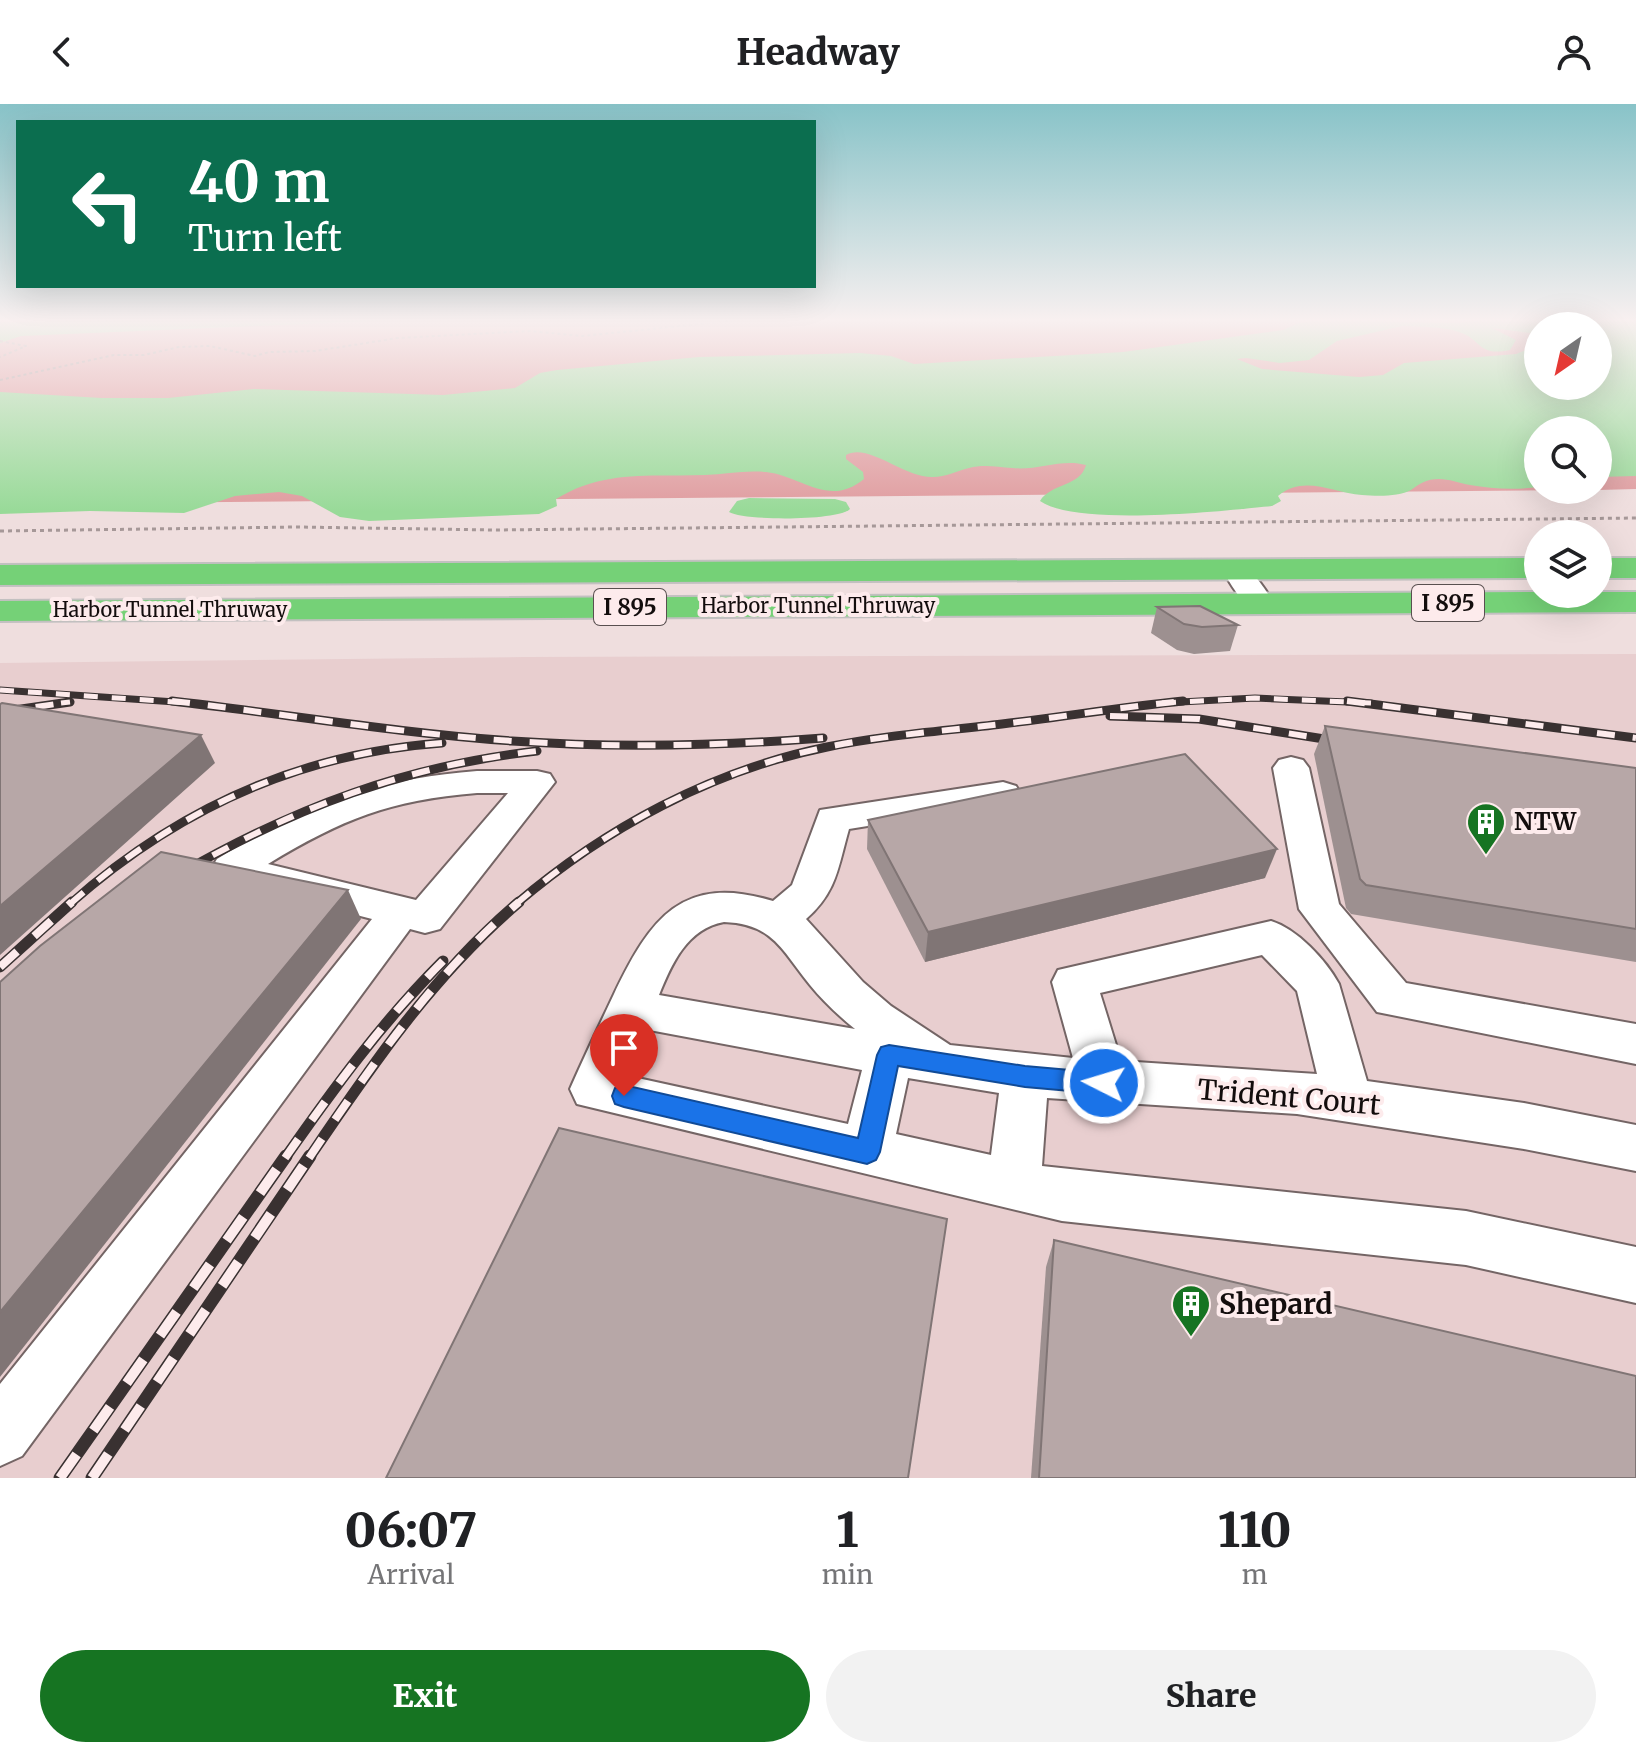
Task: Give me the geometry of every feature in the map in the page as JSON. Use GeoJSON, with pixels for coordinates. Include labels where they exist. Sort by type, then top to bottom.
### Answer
{"type":"FeatureCollection","features":[{"type":"Feature","properties":{"kind":"highway","name":"Harbor Tunnel Thruway"},"geometry":{"type":"LineString","coordinates":[[0,575],[1524,568]]}},
{"type":"Feature","properties":{"kind":"highway"},"geometry":{"type":"LineString","coordinates":[[1612,568],[1636,568]]}},
{"type":"Feature","properties":{"kind":"highway","name":"Harbor Tunnel Thruway"},"geometry":{"type":"LineString","coordinates":[[0,611],[1636,602]]}},
{"type":"Feature","properties":{"kind":"street"},"geometry":{"type":"LineString","coordinates":[[1235,570],[1261,604]]}},
{"type":"Feature","properties":{"kind":"street"},"geometry":{"type":"LineString","coordinates":[[1291,768],[1320,909],[1393,999],[1632,1051]]}},
{"type":"Feature","properties":{"kind":"street"},"geometry":{"type":"LineString","coordinates":[[477,782],[537,782],[425,918],[400,913],[231,869],[293,830],[364,801],[406,789],[477,782]]}},
{"type":"Feature","properties":{"kind":"street"},"geometry":{"type":"LineString","coordinates":[[779,919],[810,893],[833,819],[1003,794]]}},
{"type":"Feature","properties":{"kind":"street","name":"Trident Court"},"geometry":{"type":"LineString","coordinates":[[940,1064],[860,1007],[821,968],[799,936],[779,919],[753,908],[727,905],[698,911],[679,925],[660,946],[630,1008],[940,1064],[1025,1076],[1297,1093],[1524,1126],[1636,1148]]}},
{"type":"Feature","properties":{"kind":"street"},"geometry":{"type":"LineString","coordinates":[[0,1434],[400,913]]}},
{"type":"Feature","properties":{"kind":"street"},"geometry":{"type":"LineString","coordinates":[[1104,1083],[1074,982],[1271,937],[1317,984],[1347,1099]]}},
{"type":"Feature","properties":{"kind":"street"},"geometry":{"type":"LineString","coordinates":[[630,1008],[594,1089],[1062,1196],[1466,1238],[1636,1275]]}},
{"type":"Feature","properties":{"kind":"street"},"geometry":{"type":"LineString","coordinates":[[867,1152],[889,1055]]}},
{"type":"Feature","properties":{"kind":"street"},"geometry":{"type":"LineString","coordinates":[[1014,1185],[1025,1076]]}},
{"type":"Feature","properties":{"kind":"path"},"geometry":{"type":"LineString","coordinates":[[0,531],[297,527],[496,530],[1636,518]]}},
{"type":"Feature","properties":{"kind":"shaded area"},"geometry":{"type":"Polygon","coordinates":[[[0,384],[1524,384],[1524,400],[1612,400],[1612,384],[1636,384],[1636,489],[1612,490],[1612,416],[1524,416],[1524,490],[0,504],[0,384]]]}},
{"type":"Feature","properties":{"kind":"shaded area"},"geometry":{"type":"Polygon","coordinates":[[[521,384],[1524,384],[1524,400],[1612,400],[1612,384],[1636,384],[1636,476],[1612,477],[1612,416],[1524,416],[1524,489],[1495,488],[1434,479],[1406,492],[1380,496],[1351,494],[1308,485],[1288,490],[1278,496],[1281,501],[1272,506],[1187,513],[1085,513],[1059,509],[1040,501],[1083,472],[1086,465],[1077,463],[1021,468],[980,466],[933,477],[922,476],[865,453],[855,452],[846,455],[846,459],[863,472],[864,479],[839,491],[815,488],[766,472],[629,476],[574,489],[556,499],[557,506],[539,514],[369,521],[340,517],[302,496],[279,492],[235,496],[184,513],[90,511],[0,514],[0,392],[102,398],[168,398],[254,389],[443,395],[515,388],[521,384]]]}},
{"type":"Feature","properties":{"kind":"shaded area"},"geometry":{"type":"Polygon","coordinates":[[[749,498],[835,499],[846,502],[850,509],[828,516],[791,518],[753,517],[729,512],[737,501],[749,498]]]}},
{"type":"Feature","properties":{"kind":"shaded area"},"geometry":{"type":"Polygon","coordinates":[[[1636,654],[1636,1478],[0,1478],[0,663],[524,657],[1636,654]]]}},
{"type":"Feature","properties":{"kind":"building"},"geometry":{"type":"Polygon","coordinates":[[[1200,606],[1238,625],[1202,627],[1184,624],[1157,607],[1200,606]]]}},
{"type":"Feature","properties":{"kind":"building"},"geometry":{"type":"Polygon","coordinates":[[[0,704],[201,735],[0,906],[0,704]]]}},
{"type":"Feature","properties":{"kind":"building","name":"NTW"},"geometry":{"type":"Polygon","coordinates":[[[1325,726],[1636,768],[1636,929],[1366,885],[1360,879],[1325,726]]]}},
{"type":"Feature","properties":{"kind":"building"},"geometry":{"type":"Polygon","coordinates":[[[1185,754],[1277,849],[928,932],[868,820],[1185,754]]]}},
{"type":"Feature","properties":{"kind":"building"},"geometry":{"type":"Polygon","coordinates":[[[161,852],[348,890],[0,1312],[0,982],[40,946],[161,852]]]}},
{"type":"Feature","properties":{"kind":"building"},"geometry":{"type":"Polygon","coordinates":[[[559,1128],[947,1219],[908,1478],[386,1478],[559,1128]]]}},
{"type":"Feature","properties":{"kind":"building","name":"Shepard"},"geometry":{"type":"Polygon","coordinates":[[[1054,1240],[1636,1376],[1636,1478],[1039,1478],[1054,1240]]]}},
{"type":"Feature","properties":{"kind":"railway"},"geometry":{"type":"LineString","coordinates":[[0,690],[185,703]]}},
{"type":"Feature","properties":{"kind":"railway"},"geometry":{"type":"LineString","coordinates":[[1167,703],[1255,698],[1358,702]]}},
{"type":"Feature","properties":{"kind":"railway"},"geometry":{"type":"LineString","coordinates":[[172,701],[185,703]]}},
{"type":"Feature","properties":{"kind":"railway"},"geometry":{"type":"LineString","coordinates":[[1167,703],[1183,701]]}},
{"type":"Feature","properties":{"kind":"railway"},"geometry":{"type":"LineString","coordinates":[[1347,701],[1358,702]]}},
{"type":"Feature","properties":{"kind":"railway"},"geometry":{"type":"LineString","coordinates":[[0,712],[70,702],[61,703]]}},
{"type":"Feature","properties":{"kind":"railway"},"geometry":{"type":"LineString","coordinates":[[1358,702],[1371,703]]}},
{"type":"Feature","properties":{"kind":"railway"},"geometry":{"type":"LineString","coordinates":[[1358,702],[1636,738]]}},
{"type":"Feature","properties":{"kind":"railway"},"geometry":{"type":"LineString","coordinates":[[185,703],[190,703]]}},
{"type":"Feature","properties":{"kind":"railway"},"geometry":{"type":"LineString","coordinates":[[185,703],[512,741],[668,745],[823,738]]}},
{"type":"Feature","properties":{"kind":"railway"},"geometry":{"type":"LineString","coordinates":[[1162,703],[1167,703]]}},
{"type":"Feature","properties":{"kind":"railway"},"geometry":{"type":"LineString","coordinates":[[516,904],[550,876],[623,827],[702,787],[785,757],[871,739],[1167,703]]}},
{"type":"Feature","properties":{"kind":"railway"},"geometry":{"type":"LineString","coordinates":[[1110,716],[1199,719],[1343,742]]}},
{"type":"Feature","properties":{"kind":"railway"},"geometry":{"type":"LineString","coordinates":[[70,904],[153,841],[197,814],[242,792],[339,759],[442,743]]}},
{"type":"Feature","properties":{"kind":"railway"},"geometry":{"type":"LineString","coordinates":[[181,873],[267,828],[353,793],[442,767],[537,751]]}},
{"type":"Feature","properties":{"kind":"railway"},"geometry":{"type":"LineString","coordinates":[[0,967],[72,902]]}},
{"type":"Feature","properties":{"kind":"railway"},"geometry":{"type":"LineString","coordinates":[[309,1158],[405,1022],[459,960],[519,902]]}},
{"type":"Feature","properties":{"kind":"railway"},"geometry":{"type":"LineString","coordinates":[[285,1158],[360,1056],[443,961]]}},
{"type":"Feature","properties":{"kind":"railway"},"geometry":{"type":"LineString","coordinates":[[60,1478],[286,1156]]}},
{"type":"Feature","properties":{"kind":"railway"},"geometry":{"type":"LineString","coordinates":[[92,1478],[310,1156]]}},
{"type":"Feature","properties":{"kind":"place","name":"NTW"},"geometry":{"type":"Point","coordinates":[1486,856]}},
{"type":"Feature","properties":{"kind":"place","name":"Shepard"},"geometry":{"type":"Point","coordinates":[1191,1338]}},
{"type":"Feature","properties":{"kind":"route"},"geometry":{"type":"LineString","coordinates":[[624,1096],[867,1152],[889,1055],[1025,1076],[1104,1083]]}}]}
